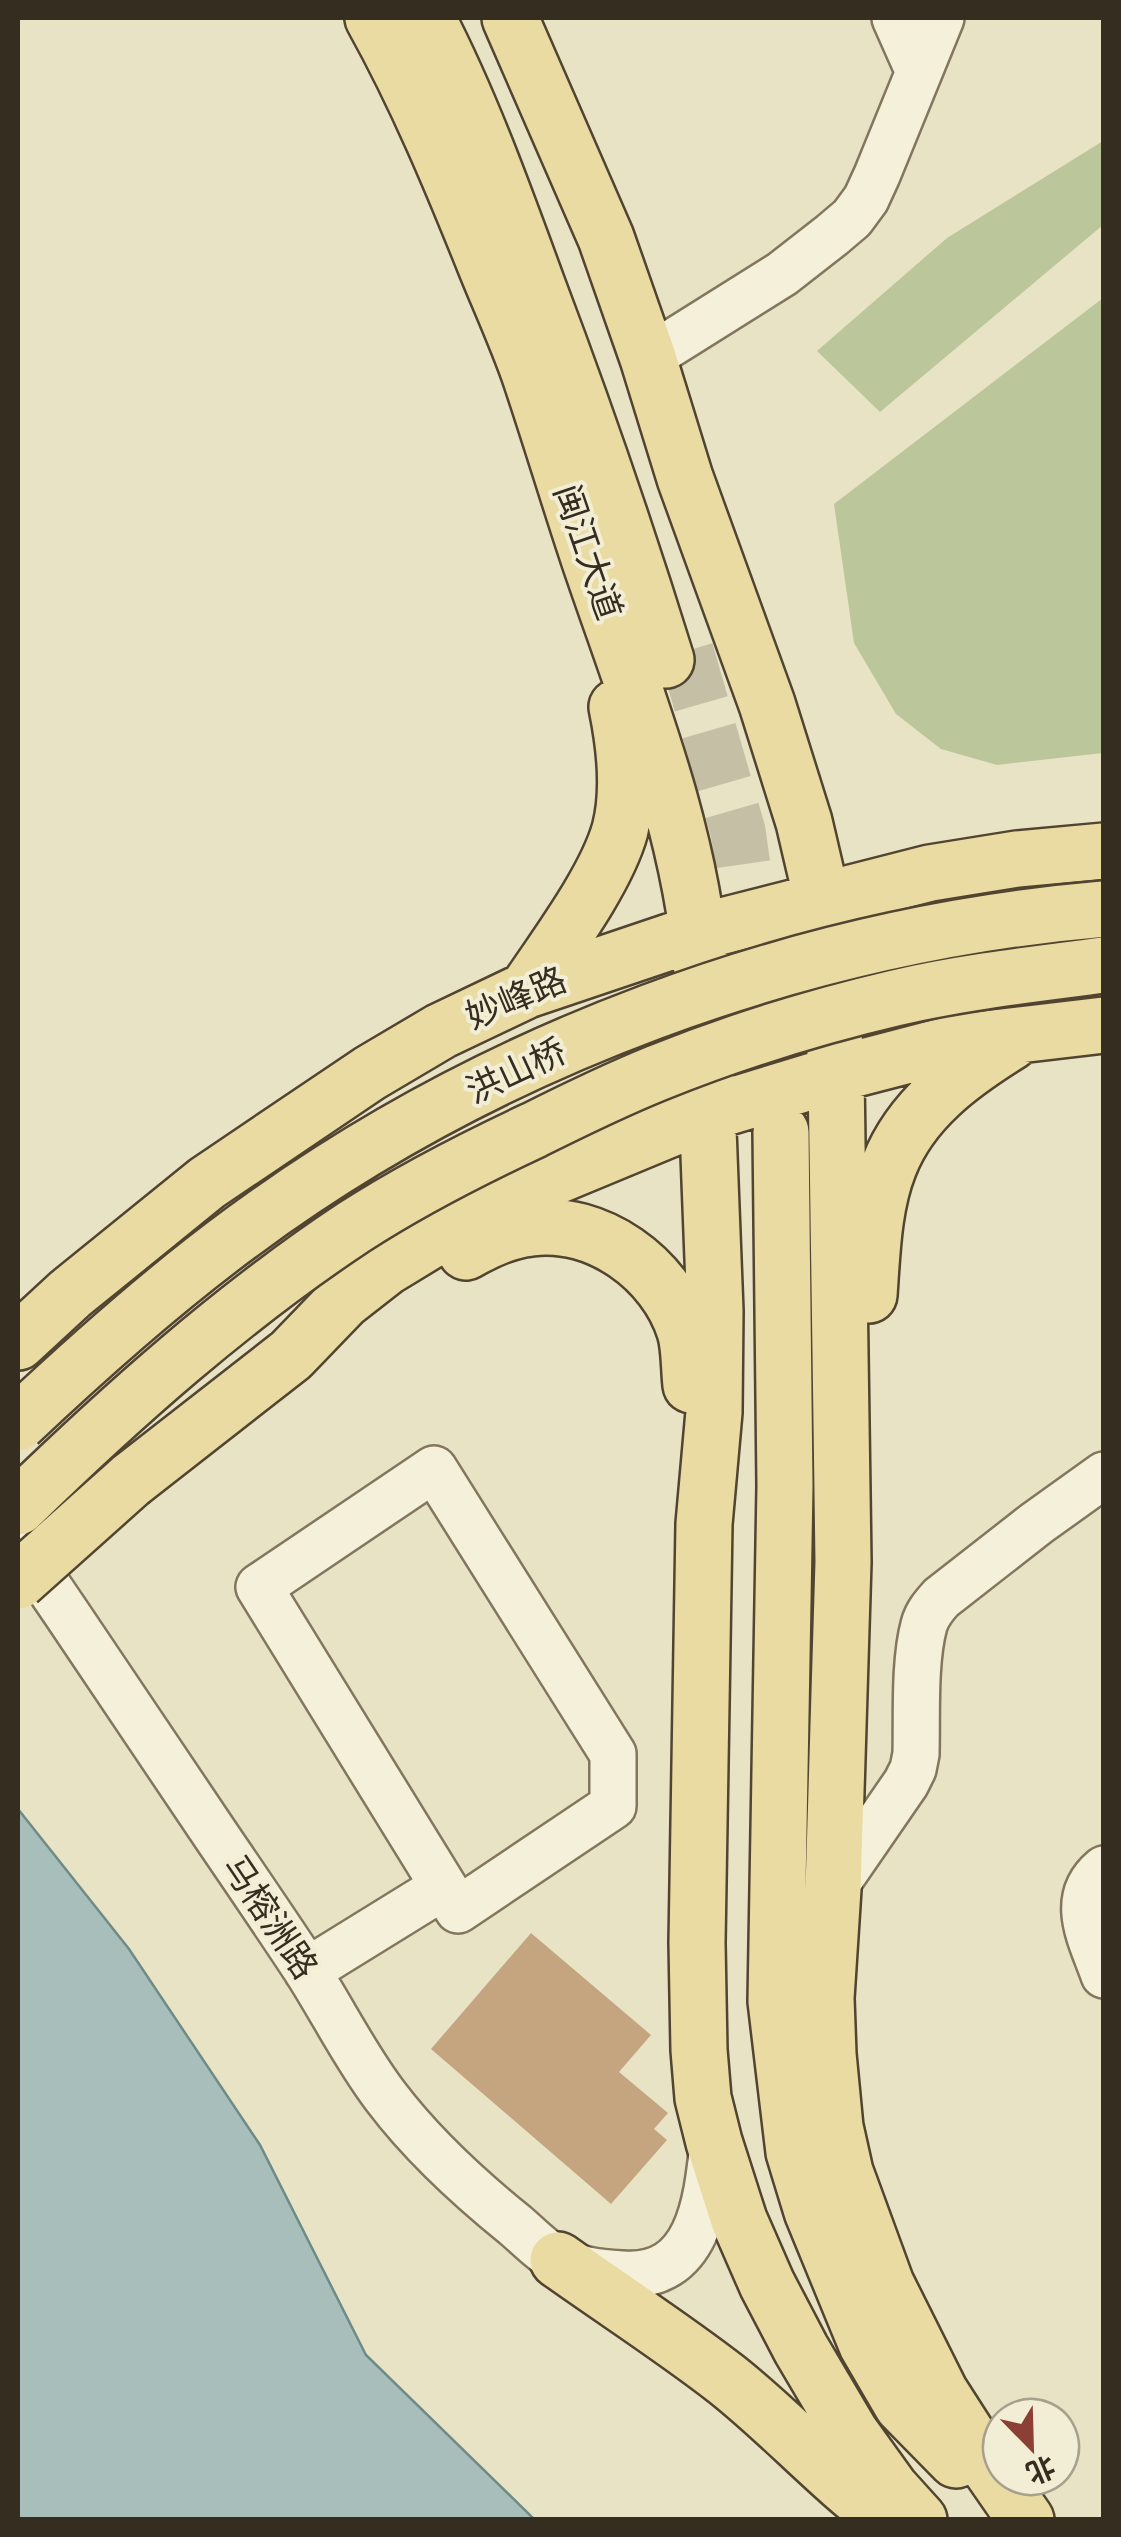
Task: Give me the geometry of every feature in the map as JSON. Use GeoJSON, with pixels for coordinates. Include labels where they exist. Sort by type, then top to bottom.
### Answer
{"type":"FeatureCollection","features":[{"type":"Feature","properties":{"kind":"main road","name":"闽江大道"},"geometry":{"type":"LineString","coordinates":[[373,18],[462,204],[530,375],[662,773],[682,850],[699,932],[715,1311],[714,1396],[704,1524]]}},
{"type":"Feature","properties":{"kind":"main road"},"geometry":{"type":"LineString","coordinates":[[427,18],[454,70],[548,313],[634,555],[676,656],[607,408],[545,234],[474,58],[452,18]]}},
{"type":"Feature","properties":{"kind":"main road"},"geometry":{"type":"LineString","coordinates":[[510,18],[606,238],[685,478],[772,721],[804,822],[822,899],[836,1074],[843,1562],[826,1998],[835,2128],[845,2172],[886,2284],[940,2392],[1026,2520]]}},
{"type":"Feature","properties":{"kind":"main road"},"geometry":{"type":"LineString","coordinates":[[527,990],[610,856],[620,829],[625,796],[623,744],[588,557]]}},
{"type":"Feature","properties":{"kind":"main road","name":"妙峰路"},"geometry":{"type":"LineString","coordinates":[[18,1342],[208,1182],[370,1073],[441,1031],[527,990],[699,932],[822,899],[970,866],[1104,850]]}},
{"type":"Feature","properties":{"kind":"main road","name":"洪山桥"},"geometry":{"type":"LineString","coordinates":[[18,1423],[154,1302],[243,1231],[406,1126],[516,1070],[655,1012],[816,959],[895,939],[1104,909]]}},
{"type":"Feature","properties":{"kind":"main road"},"geometry":{"type":"LineString","coordinates":[[18,1506],[155,1381],[281,1278],[357,1226],[506,1143],[656,1073],[816,1019],[896,998],[1104,964]]}},
{"type":"Feature","properties":{"kind":"main road"},"geometry":{"type":"LineString","coordinates":[[291,1355],[344,1300],[385,1268],[448,1229],[520,1191],[708,1113],[960,1042],[1104,1026]]}},
{"type":"Feature","properties":{"kind":"main road"},"geometry":{"type":"LineString","coordinates":[[843,1562],[874,1238],[889,1165],[910,1127],[934,1099],[966,1070],[1022,1035]]}},
{"type":"Feature","properties":{"kind":"main road"},"geometry":{"type":"LineString","coordinates":[[936,2520],[904,2476],[835,2349],[792,2239],[770,2157],[760,2081],[754,1934],[756,1701],[771,1132],[786,1486],[776,2001],[794,2152],[847,2300],[867,2346],[902,2405],[1014,2520]]}},
{"type":"Feature","properties":{"kind":"main road"},"geometry":{"type":"LineString","coordinates":[[18,1581],[131,1480],[291,1355],[473,1248],[532,1227],[562,1229],[594,1236],[622,1249],[648,1271],[671,1298],[686,1333],[704,1524],[697,1944],[698,2050],[703,2098],[739,2220],[801,2349],[850,2432],[890,2489],[920,2520]]}},
{"type":"Feature","properties":{"kind":"main road"},"geometry":{"type":"LineString","coordinates":[[558,2260],[725,2378],[888,2520]]}},
{"type":"Feature","properties":{"kind":"street"},"geometry":{"type":"LineString","coordinates":[[894,18],[918,72]]}},
{"type":"Feature","properties":{"kind":"street"},"geometry":{"type":"LineString","coordinates":[[648,358],[782,274],[852,218],[866,200],[940,18]]}},
{"type":"Feature","properties":{"kind":"street"},"geometry":{"type":"LineString","coordinates":[[434,1468],[613,1754],[612,1806],[458,1910],[443,1887],[259,1587],[434,1468]]}},
{"type":"Feature","properties":{"kind":"street"},"geometry":{"type":"LineString","coordinates":[[833,1889],[913,1769],[921,1648],[930,1611],[1036,1523],[1104,1476]]}},
{"type":"Feature","properties":{"kind":"street","name":"马榕洲路"},"geometry":{"type":"LineString","coordinates":[[18,1542],[307,1971],[384,2095],[459,2178],[558,2260]]}},
{"type":"Feature","properties":{"kind":"street"},"geometry":{"type":"LineString","coordinates":[[1104,1869],[1085,1891],[1084,1910],[1104,1975]]}},
{"type":"Feature","properties":{"kind":"street"},"geometry":{"type":"LineString","coordinates":[[307,1971],[443,1887]]}},
{"type":"Feature","properties":{"kind":"street"},"geometry":{"type":"LineString","coordinates":[[558,2260],[602,2273],[636,2276],[675,2258],[690,2243],[702,2218],[714,2142]]}},
{"type":"Feature","properties":{"kind":"green space"},"geometry":{"type":"Polygon","coordinates":[[[1103,141],[1103,225],[880,412],[817,351],[947,238],[1103,141]]]}},
{"type":"Feature","properties":{"kind":"green space"},"geometry":{"type":"Polygon","coordinates":[[[1103,298],[1103,753],[997,765],[941,749],[896,714],[854,643],[834,504],[1103,298]]]}},
{"type":"Feature","properties":{"kind":"water"},"geometry":{"type":"Polygon","coordinates":[[[18,1809],[129,1949],[260,2145],[366,2355],[534,2519],[18,2519],[18,1809]]]}},
{"type":"Feature","properties":{"kind":"building"},"geometry":{"type":"Polygon","coordinates":[[[531,1933],[651,2035],[619,2072],[668,2113],[654,2129],[667,2140],[611,2204],[431,2049],[531,1933]]]}},
{"type":"Feature","properties":{"kind":"tunnel"},"geometry":{"type":"LineString","coordinates":[[686,651],[738,831],[781,1132]]}}]}
